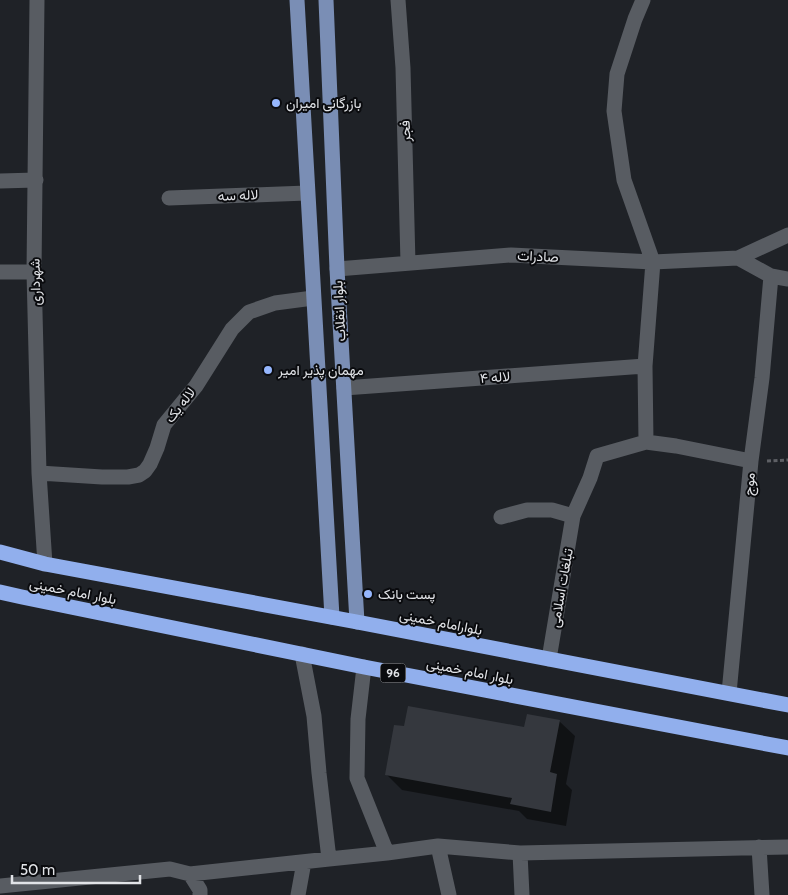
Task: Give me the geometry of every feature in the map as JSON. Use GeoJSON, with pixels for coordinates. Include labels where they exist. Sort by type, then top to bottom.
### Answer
{"type":"FeatureCollection","features":[{"type":"Feature","properties":{"kind":"highway","name":"بلوارامام خمینی"},"geometry":{"type":"LineString","coordinates":[[0,552],[45,564],[788,705]]}},
{"type":"Feature","properties":{"kind":"highway","name":"بلوار امام خمینی"},"geometry":{"type":"LineString","coordinates":[[0,592],[364,667],[788,748]]}},
{"type":"Feature","properties":{"kind":"main road","name":"بلوار انقلاب"},"geometry":{"type":"LineString","coordinates":[[297,0],[332,617]]}},
{"type":"Feature","properties":{"kind":"main road","name":"بلوار انقلاب"},"geometry":{"type":"LineString","coordinates":[[326,0],[337,269],[357,622]]}},
{"type":"Feature","properties":{"kind":"street","name":"شهرداری"},"geometry":{"type":"LineString","coordinates":[[37,0],[34,272],[39,473],[45,564]]}},
{"type":"Feature","properties":{"kind":"street","name":"فجر"},"geometry":{"type":"LineString","coordinates":[[398,0],[403,68],[408,263]]}},
{"type":"Feature","properties":{"kind":"street"},"geometry":{"type":"LineString","coordinates":[[643,0],[617,74],[614,111],[624,180],[653,262],[645,366],[646,442],[751,461]]}},
{"type":"Feature","properties":{"kind":"street"},"geometry":{"type":"LineString","coordinates":[[0,181],[36,180]]}},
{"type":"Feature","properties":{"kind":"street","name":"لاله سه"},"geometry":{"type":"LineString","coordinates":[[170,198],[307,193]]}},
{"type":"Feature","properties":{"kind":"street","name":"صادرات"},"geometry":{"type":"LineString","coordinates":[[337,269],[511,255],[653,262],[738,258],[788,235]]}},
{"type":"Feature","properties":{"kind":"street"},"geometry":{"type":"LineString","coordinates":[[738,258],[771,276],[788,280]]}},
{"type":"Feature","properties":{"kind":"street"},"geometry":{"type":"LineString","coordinates":[[0,272],[34,272]]}},
{"type":"Feature","properties":{"kind":"street","name":"موج"},"geometry":{"type":"LineString","coordinates":[[729,693],[771,276]]}},
{"type":"Feature","properties":{"kind":"street","name":"لاله یک"},"geometry":{"type":"LineString","coordinates":[[39,473],[102,477],[139,475],[150,464],[164,425],[196,386],[232,329],[249,312],[275,303],[313,298]]}},
{"type":"Feature","properties":{"kind":"street","name":"لاله ۴"},"geometry":{"type":"LineString","coordinates":[[344,388],[645,366]]}},
{"type":"Feature","properties":{"kind":"street","name":"تبلغات اسلامی"},"geometry":{"type":"LineString","coordinates":[[548,659],[573,516],[590,478],[597,456],[646,442]]}},
{"type":"Feature","properties":{"kind":"street"},"geometry":{"type":"LineString","coordinates":[[501,517],[527,510],[552,510],[573,516]]}},
{"type":"Feature","properties":{"kind":"street"},"geometry":{"type":"LineString","coordinates":[[302,654],[314,716],[329,858]]}},
{"type":"Feature","properties":{"kind":"street"},"geometry":{"type":"LineString","coordinates":[[364,667],[358,719],[357,778],[387,854]]}},
{"type":"Feature","properties":{"kind":"street"},"geometry":{"type":"LineString","coordinates":[[438,846],[449,895]]}},
{"type":"Feature","properties":{"kind":"street"},"geometry":{"type":"LineString","coordinates":[[0,886],[170,869],[190,874],[329,858],[387,854],[438,846],[520,853],[759,847],[788,848]]}},
{"type":"Feature","properties":{"kind":"street"},"geometry":{"type":"LineString","coordinates":[[759,847],[762,895]]}},
{"type":"Feature","properties":{"kind":"street"},"geometry":{"type":"LineString","coordinates":[[520,853],[522,895]]}},
{"type":"Feature","properties":{"kind":"street"},"geometry":{"type":"LineString","coordinates":[[298,895],[304,862]]}},
{"type":"Feature","properties":{"kind":"street"},"geometry":{"type":"LineString","coordinates":[[190,874],[200,890],[200,895]]}},
{"type":"Feature","properties":{"kind":"path"},"geometry":{"type":"LineString","coordinates":[[751,461],[788,460]]}},
{"type":"Feature","properties":{"kind":"building"},"geometry":{"type":"Polygon","coordinates":[[[408,706],[524,727],[527,714],[560,720],[550,772],[557,774],[551,812],[510,804],[512,798],[385,775],[394,725],[404,726],[408,706]]]}},
{"type":"Feature","properties":{"kind":"place","name":"بازرگانی امیران"},"geometry":{"type":"Point","coordinates":[276,103]}},
{"type":"Feature","properties":{"kind":"place","name":"مهمان پذیر امیر"},"geometry":{"type":"Point","coordinates":[268,370]}},
{"type":"Feature","properties":{"kind":"place","name":"پست بانک"},"geometry":{"type":"Point","coordinates":[368,594]}}]}
